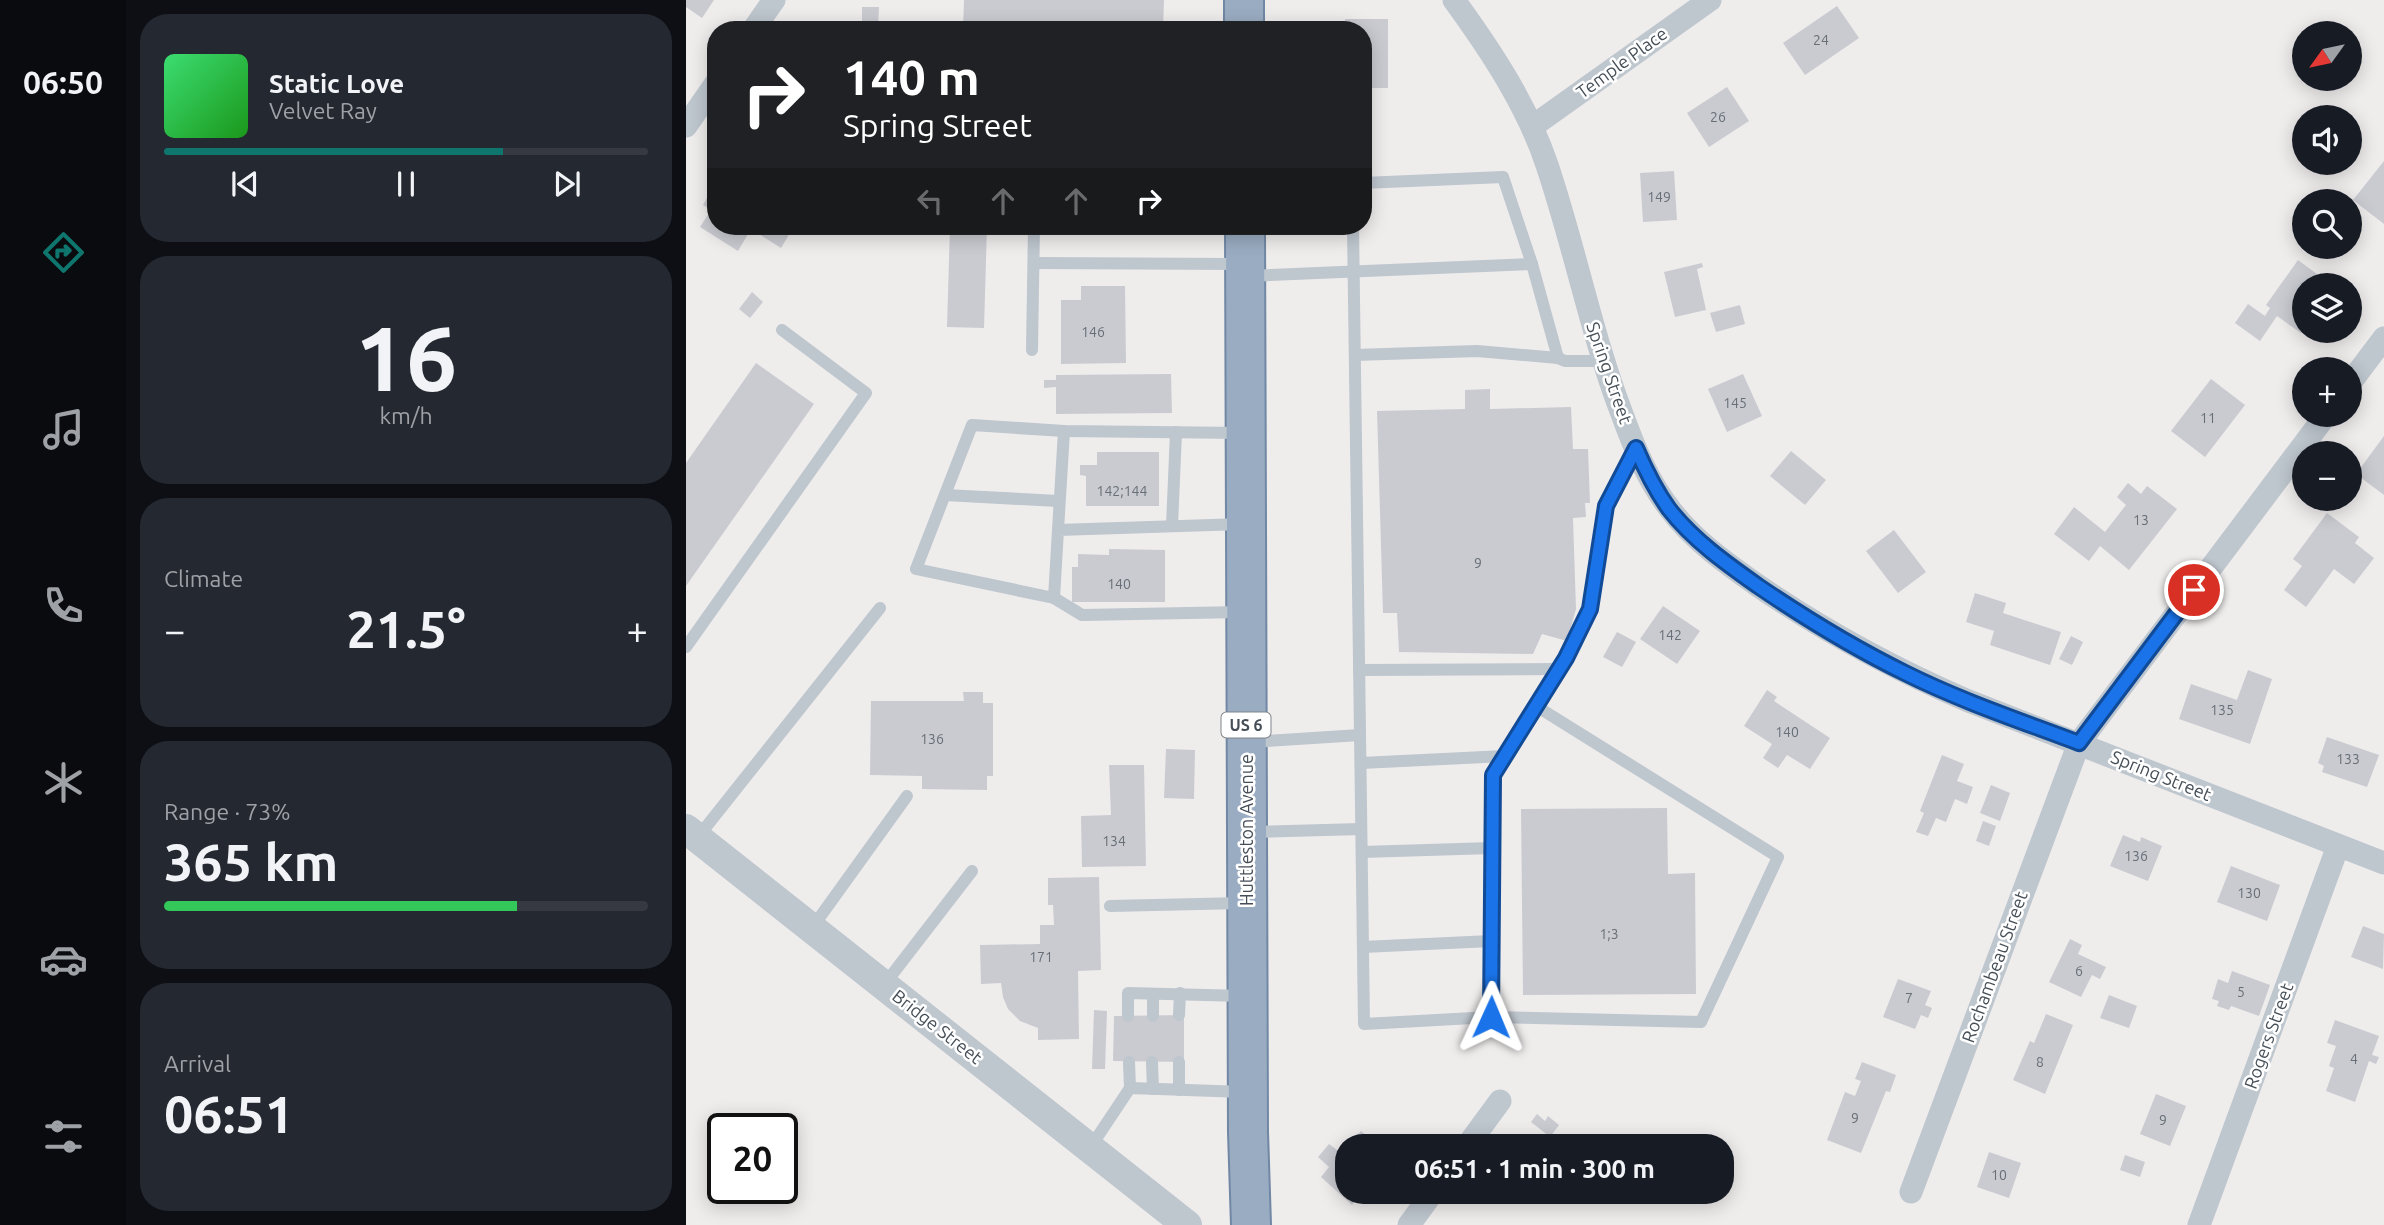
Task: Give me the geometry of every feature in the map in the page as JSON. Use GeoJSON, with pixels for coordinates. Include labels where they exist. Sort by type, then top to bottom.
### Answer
{"type":"FeatureCollection","features":[{"type":"Feature","properties":{"kind":"highway"},"geometry":{"type":"LineString","coordinates":[[1244,0],[1244,21]]}},
{"type":"Feature","properties":{"kind":"highway","name":"Huttleston Avenue"},"geometry":{"type":"LineString","coordinates":[[1245,235],[1248,1092],[1251,1225]]}},
{"type":"Feature","properties":{"kind":"street"},"geometry":{"type":"LineString","coordinates":[[759,21],[774,0]]}},
{"type":"Feature","properties":{"kind":"street","name":"Spring Street"},"geometry":{"type":"LineString","coordinates":[[1454,0],[1476,30],[1533,126],[1548,167],[1603,361],[1636,448],[1670,509],[1685,526],[1711,550],[1779,600],[1831,633],[1907,674],[1966,700],[2384,863]]}},
{"type":"Feature","properties":{"kind":"street","name":"Temple Place"},"geometry":{"type":"LineString","coordinates":[[1533,126],[1710,0]]}},
{"type":"Feature","properties":{"kind":"street"},"geometry":{"type":"LineString","coordinates":[[686,126],[707,96]]}},
{"type":"Feature","properties":{"kind":"street"},"geometry":{"type":"LineString","coordinates":[[2362,367],[2384,338]]}},
{"type":"Feature","properties":{"kind":"street","name":"Rochambeau Street"},"geometry":{"type":"LineString","coordinates":[[1911,1192],[2079,743],[2317,427]]}},
{"type":"Feature","properties":{"kind":"street","name":"Bridge Street"},"geometry":{"type":"LineString","coordinates":[[692,833],[1187,1225]]}},
{"type":"Feature","properties":{"kind":"street","name":"Rogers Street"},"geometry":{"type":"LineString","coordinates":[[2199,1225],[2338,846]]}},
{"type":"Feature","properties":{"kind":"street"},"geometry":{"type":"LineString","coordinates":[[1476,1134],[1500,1101]]}},
{"type":"Feature","properties":{"kind":"street"},"geometry":{"type":"LineString","coordinates":[[1409,1225],[1424,1204]]}},
{"type":"Feature","properties":{"kind":"lane"},"geometry":{"type":"LineString","coordinates":[[1372,183],[1503,177],[1532,264],[1558,358]]}},
{"type":"Feature","properties":{"kind":"lane"},"geometry":{"type":"LineString","coordinates":[[1032,350],[1034,235]]}},
{"type":"Feature","properties":{"kind":"lane"},"geometry":{"type":"LineString","coordinates":[[1353,235],[1364,1024],[1491,1017],[1701,1022],[1778,857],[1536,706]]}},
{"type":"Feature","properties":{"kind":"lane"},"geometry":{"type":"LineString","coordinates":[[1034,263],[1354,271],[1532,264]]}},
{"type":"Feature","properties":{"kind":"lane"},"geometry":{"type":"LineString","coordinates":[[686,647],[866,393],[782,330]]}},
{"type":"Feature","properties":{"kind":"lane"},"geometry":{"type":"LineString","coordinates":[[1354,355],[1477,351],[1558,358],[1564,361],[1603,361]]}},
{"type":"Feature","properties":{"kind":"lane"},"geometry":{"type":"LineString","coordinates":[[1245,433],[1064,431],[972,425],[916,569],[1054,598],[1083,615],[1246,612]]}},
{"type":"Feature","properties":{"kind":"lane"},"geometry":{"type":"LineString","coordinates":[[1054,598],[1064,431]]}},
{"type":"Feature","properties":{"kind":"lane"},"geometry":{"type":"LineString","coordinates":[[1172,526],[1176,432]]}},
{"type":"Feature","properties":{"kind":"lane"},"geometry":{"type":"LineString","coordinates":[[1491,1017],[1493,775],[1566,658],[1590,609],[1606,506],[1636,448]]}},
{"type":"Feature","properties":{"kind":"lane"},"geometry":{"type":"LineString","coordinates":[[945,495],[1058,501]]}},
{"type":"Feature","properties":{"kind":"lane"},"geometry":{"type":"LineString","coordinates":[[1058,530],[1246,524]]}},
{"type":"Feature","properties":{"kind":"lane"},"geometry":{"type":"LineString","coordinates":[[692,833],[880,608]]}},
{"type":"Feature","properties":{"kind":"lane"},"geometry":{"type":"LineString","coordinates":[[1359,670],[1559,669]]}},
{"type":"Feature","properties":{"kind":"lane"},"geometry":{"type":"LineString","coordinates":[[1247,742],[1360,736]]}},
{"type":"Feature","properties":{"kind":"lane"},"geometry":{"type":"LineString","coordinates":[[1361,763],[1505,755]]}},
{"type":"Feature","properties":{"kind":"lane"},"geometry":{"type":"LineString","coordinates":[[811,928],[907,796]]}},
{"type":"Feature","properties":{"kind":"lane"},"geometry":{"type":"LineString","coordinates":[[1247,832],[1362,829]]}},
{"type":"Feature","properties":{"kind":"lane"},"geometry":{"type":"LineString","coordinates":[[1362,852],[1492,848]]}},
{"type":"Feature","properties":{"kind":"lane"},"geometry":{"type":"LineString","coordinates":[[884,985],[972,872]]}},
{"type":"Feature","properties":{"kind":"lane"},"geometry":{"type":"LineString","coordinates":[[1110,906],[1247,903]]}},
{"type":"Feature","properties":{"kind":"lane"},"geometry":{"type":"LineString","coordinates":[[1363,947],[1492,941]]}},
{"type":"Feature","properties":{"kind":"lane"},"geometry":{"type":"LineString","coordinates":[[1128,1016],[1128,993],[1248,996]]}},
{"type":"Feature","properties":{"kind":"lane"},"geometry":{"type":"LineString","coordinates":[[1179,1015],[1180,993]]}},
{"type":"Feature","properties":{"kind":"lane"},"geometry":{"type":"LineString","coordinates":[[1153,994],[1153,1016]]}},
{"type":"Feature","properties":{"kind":"lane"},"geometry":{"type":"LineString","coordinates":[[1090,1148],[1130,1088],[1129,1062]]}},
{"type":"Feature","properties":{"kind":"lane"},"geometry":{"type":"LineString","coordinates":[[1152,1062],[1153,1089]]}},
{"type":"Feature","properties":{"kind":"lane"},"geometry":{"type":"LineString","coordinates":[[1179,1062],[1179,1090]]}},
{"type":"Feature","properties":{"kind":"lane"},"geometry":{"type":"LineString","coordinates":[[1130,1088],[1248,1092]]}},
{"type":"Feature","properties":{"kind":"building"},"geometry":{"type":"Polygon","coordinates":[[[686,0],[714,0],[702,18],[686,7],[686,0]]]}},
{"type":"Feature","properties":{"kind":"building"},"geometry":{"type":"Polygon","coordinates":[[[964,0],[1164,0],[1163,21],[963,21],[964,0]]]}},
{"type":"Feature","properties":{"kind":"building"},"geometry":{"type":"Polygon","coordinates":[[[1837,6],[1859,38],[1805,75],[1783,43],[1837,6]]]}},
{"type":"Feature","properties":{"kind":"building"},"geometry":{"type":"Polygon","coordinates":[[[862,7],[879,7],[878,21],[862,21],[862,7]]]}},
{"type":"Feature","properties":{"kind":"building"},"geometry":{"type":"Polygon","coordinates":[[[1388,19],[1388,88],[1372,88],[1372,21],[1345,21],[1388,19]]]}},
{"type":"Feature","properties":{"kind":"building"},"geometry":{"type":"Polygon","coordinates":[[[1727,87],[1749,121],[1709,147],[1687,113],[1727,87]]]}},
{"type":"Feature","properties":{"kind":"building"},"geometry":{"type":"Polygon","coordinates":[[[2384,161],[2384,224],[2362,207],[2362,189],[2384,161]]]}},
{"type":"Feature","properties":{"kind":"building"},"geometry":{"type":"Polygon","coordinates":[[[1674,171],[1677,220],[1643,222],[1640,173],[1674,171]]]}},
{"type":"Feature","properties":{"kind":"building"},"geometry":{"type":"Polygon","coordinates":[[[707,216],[707,231],[700,227],[707,216]]]}},
{"type":"Feature","properties":{"kind":"building"},"geometry":{"type":"Polygon","coordinates":[[[713,235],[747,235],[738,251],[713,235]]]}},
{"type":"Feature","properties":{"kind":"building"},"geometry":{"type":"Polygon","coordinates":[[[760,235],[789,235],[781,248],[760,235]]]}},
{"type":"Feature","properties":{"kind":"building"},"geometry":{"type":"Polygon","coordinates":[[[950,235],[987,235],[984,328],[947,327],[950,235]]]}},
{"type":"Feature","properties":{"kind":"building"},"geometry":{"type":"Polygon","coordinates":[[[2298,260],[2316,273],[2292,273],[2292,327],[2277,316],[2260,341],[2235,323],[2248,304],[2265,316],[2270,308],[2266,305],[2298,260]]]}},
{"type":"Feature","properties":{"kind":"building"},"geometry":{"type":"Polygon","coordinates":[[[1702,263],[1703,267],[1697,269],[1706,310],[1675,317],[1664,272],[1702,263]]]}},
{"type":"Feature","properties":{"kind":"building"},"geometry":{"type":"Polygon","coordinates":[[[1081,286],[1125,286],[1126,363],[1061,364],[1061,300],[1081,300],[1081,286]]]}},
{"type":"Feature","properties":{"kind":"building"},"geometry":{"type":"Polygon","coordinates":[[[752,292],[763,302],[750,318],[739,309],[752,292]]]}},
{"type":"Feature","properties":{"kind":"building"},"geometry":{"type":"Polygon","coordinates":[[[1740,305],[1745,324],[1716,332],[1710,313],[1740,305]]]}},
{"type":"Feature","properties":{"kind":"building"},"geometry":{"type":"Polygon","coordinates":[[[756,363],[814,404],[686,586],[686,463],[756,363]]]}},
{"type":"Feature","properties":{"kind":"building"},"geometry":{"type":"Polygon","coordinates":[[[1171,374],[1172,413],[1056,414],[1056,387],[1044,388],[1044,380],[1056,380],[1056,375],[1171,374]]]}},
{"type":"Feature","properties":{"kind":"building"},"geometry":{"type":"Polygon","coordinates":[[[1743,374],[1762,416],[1727,432],[1708,389],[1743,374]]]}},
{"type":"Feature","properties":{"kind":"building"},"geometry":{"type":"Polygon","coordinates":[[[2211,379],[2245,405],[2205,457],[2171,431],[2211,379]]]}},
{"type":"Feature","properties":{"kind":"building"},"geometry":{"type":"Polygon","coordinates":[[[1490,389],[1490,409],[1571,407],[1573,449],[1588,449],[1590,503],[1585,503],[1586,517],[1573,518],[1576,609],[1567,641],[1542,634],[1533,654],[1399,652],[1397,613],[1383,613],[1377,411],[1465,409],[1465,390],[1490,389]]]}},
{"type":"Feature","properties":{"kind":"building"},"geometry":{"type":"Polygon","coordinates":[[[2384,436],[2384,495],[2362,478],[2362,466],[2384,436]]]}},
{"type":"Feature","properties":{"kind":"building"},"geometry":{"type":"Polygon","coordinates":[[[1791,451],[1826,480],[1805,505],[1770,476],[1791,451]]]}},
{"type":"Feature","properties":{"kind":"building"},"geometry":{"type":"Polygon","coordinates":[[[1097,452],[1159,452],[1159,506],[1086,506],[1086,476],[1080,475],[1080,465],[1097,465],[1097,452]]]}},
{"type":"Feature","properties":{"kind":"building"},"geometry":{"type":"Polygon","coordinates":[[[2128,483],[2141,494],[2147,486],[2177,509],[2129,570],[2100,546],[2089,561],[2054,534],[2074,507],[2105,532],[2126,505],[2117,497],[2128,483]]]}},
{"type":"Feature","properties":{"kind":"building"},"geometry":{"type":"Polygon","coordinates":[[[2327,513],[2359,537],[2355,543],[2374,558],[2354,584],[2334,569],[2306,607],[2284,590],[2302,566],[2293,559],[2327,513]]]}},
{"type":"Feature","properties":{"kind":"building"},"geometry":{"type":"Polygon","coordinates":[[[1894,530],[1926,572],[1898,593],[1866,551],[1894,530]]]}},
{"type":"Feature","properties":{"kind":"building"},"geometry":{"type":"Polygon","coordinates":[[[1109,549],[1165,550],[1165,602],[1072,602],[1072,567],[1078,567],[1078,554],[1109,555],[1109,549]]]}},
{"type":"Feature","properties":{"kind":"building"},"geometry":{"type":"Polygon","coordinates":[[[1975,593],[2006,603],[2003,613],[2061,632],[2050,665],[1990,645],[1994,631],[1966,622],[1975,593]]]}},
{"type":"Feature","properties":{"kind":"building"},"geometry":{"type":"Polygon","coordinates":[[[1663,606],[1700,631],[1677,664],[1640,639],[1663,606]]]}},
{"type":"Feature","properties":{"kind":"building"},"geometry":{"type":"Polygon","coordinates":[[[1617,632],[1636,642],[1622,667],[1603,657],[1617,632]]]}},
{"type":"Feature","properties":{"kind":"building"},"geometry":{"type":"Polygon","coordinates":[[[2071,636],[2083,642],[2072,665],[2059,659],[2071,636]]]}},
{"type":"Feature","properties":{"kind":"building"},"geometry":{"type":"Polygon","coordinates":[[[2248,670],[2272,679],[2250,744],[2179,719],[2191,684],[2237,700],[2248,670]]]}},
{"type":"Feature","properties":{"kind":"building"},"geometry":{"type":"Polygon","coordinates":[[[1767,690],[1777,697],[1774,701],[1830,738],[1810,769],[1787,755],[1778,768],[1763,758],[1772,744],[1744,726],[1767,690]]]}},
{"type":"Feature","properties":{"kind":"building"},"geometry":{"type":"Polygon","coordinates":[[[963,692],[983,692],[983,703],[993,703],[993,776],[987,776],[987,790],[922,789],[922,776],[870,775],[871,701],[964,701],[963,692]]]}},
{"type":"Feature","properties":{"kind":"building"},"geometry":{"type":"Polygon","coordinates":[[[2327,737],[2379,755],[2367,787],[2322,772],[2324,766],[2318,763],[2327,737]]]}},
{"type":"Feature","properties":{"kind":"building"},"geometry":{"type":"Polygon","coordinates":[[[1166,749],[1195,750],[1194,799],[1164,798],[1166,749]]]}},
{"type":"Feature","properties":{"kind":"building"},"geometry":{"type":"Polygon","coordinates":[[[1942,755],[1964,764],[1957,781],[1973,787],[1967,804],[1955,799],[1946,822],[1936,818],[1928,836],[1916,832],[1924,813],[1920,811],[1942,755]]]}},
{"type":"Feature","properties":{"kind":"building"},"geometry":{"type":"Polygon","coordinates":[[[1109,765],[1144,765],[1146,866],[1082,867],[1081,816],[1111,815],[1109,765]]]}},
{"type":"Feature","properties":{"kind":"building"},"geometry":{"type":"Polygon","coordinates":[[[1991,785],[2010,793],[2000,821],[1980,813],[1991,785]]]}},
{"type":"Feature","properties":{"kind":"building"},"geometry":{"type":"Polygon","coordinates":[[[1667,808],[1668,874],[1695,873],[1696,994],[1523,995],[1521,809],[1667,808]]]}},
{"type":"Feature","properties":{"kind":"building"},"geometry":{"type":"Polygon","coordinates":[[[1983,821],[1996,826],[1989,846],[1976,841],[1983,821]]]}},
{"type":"Feature","properties":{"kind":"building"},"geometry":{"type":"Polygon","coordinates":[[[2123,835],[2140,842],[2141,837],[2162,846],[2148,881],[2110,866],[2123,835]]]}},
{"type":"Feature","properties":{"kind":"building"},"geometry":{"type":"Polygon","coordinates":[[[2231,866],[2280,885],[2267,921],[2217,902],[2231,866]]]}},
{"type":"Feature","properties":{"kind":"building"},"geometry":{"type":"Polygon","coordinates":[[[1099,877],[1101,970],[1078,971],[1079,1039],[1038,1040],[1038,1028],[1020,1021],[1008,1009],[1001,983],[981,984],[980,945],[1040,944],[1040,925],[1054,925],[1053,905],[1048,905],[1048,878],[1099,877]]]}},
{"type":"Feature","properties":{"kind":"building"},"geometry":{"type":"Polygon","coordinates":[[[2363,926],[2384,934],[2383,969],[2351,957],[2363,926]]]}},
{"type":"Feature","properties":{"kind":"building"},"geometry":{"type":"Polygon","coordinates":[[[2070,939],[2082,945],[2078,954],[2106,967],[2100,979],[2092,975],[2081,997],[2049,982],[2070,939]]]}},
{"type":"Feature","properties":{"kind":"building"},"geometry":{"type":"Polygon","coordinates":[[[2232,971],[2270,985],[2259,1016],[2231,1006],[2229,1010],[2217,1006],[2219,1001],[2212,999],[2218,979],[2228,983],[2232,971]]]}},
{"type":"Feature","properties":{"kind":"building"},"geometry":{"type":"Polygon","coordinates":[[[1898,979],[1931,991],[1925,1005],[1932,1008],[1928,1018],[1921,1015],[1915,1029],[1883,1017],[1898,979]]]}},
{"type":"Feature","properties":{"kind":"building"},"geometry":{"type":"Polygon","coordinates":[[[2109,995],[2137,1006],[2129,1028],[2100,1018],[2109,995]]]}},
{"type":"Feature","properties":{"kind":"building"},"geometry":{"type":"Polygon","coordinates":[[[1094,1010],[1107,1011],[1105,1069],[1092,1069],[1094,1010]]]}},
{"type":"Feature","properties":{"kind":"building"},"geometry":{"type":"Polygon","coordinates":[[[2046,1014],[2073,1025],[2045,1094],[2013,1080],[2030,1041],[2034,1043],[2046,1014]]]}},
{"type":"Feature","properties":{"kind":"building"},"geometry":{"type":"Polygon","coordinates":[[[1184,1015],[1184,1062],[1113,1061],[1114,1016],[1184,1015]]]}},
{"type":"Feature","properties":{"kind":"building"},"geometry":{"type":"Polygon","coordinates":[[[2335,1020],[2379,1036],[2372,1055],[2379,1057],[2376,1064],[2369,1061],[2355,1102],[2326,1091],[2334,1068],[2329,1066],[2336,1046],[2327,1043],[2335,1020]]]}},
{"type":"Feature","properties":{"kind":"building"},"geometry":{"type":"Polygon","coordinates":[[[1862,1062],[1896,1075],[1890,1092],[1886,1091],[1861,1153],[1827,1140],[1845,1092],[1855,1096],[1861,1081],[1855,1079],[1862,1062]]]}},
{"type":"Feature","properties":{"kind":"building"},"geometry":{"type":"Polygon","coordinates":[[[2156,1094],[2186,1106],[2170,1146],[2140,1134],[2156,1094]]]}},
{"type":"Feature","properties":{"kind":"building"},"geometry":{"type":"Polygon","coordinates":[[[1537,1114],[1545,1121],[1548,1116],[1559,1125],[1552,1134],[1546,1134],[1531,1122],[1537,1114]]]}},
{"type":"Feature","properties":{"kind":"building"},"geometry":{"type":"Polygon","coordinates":[[[1329,1144],[1335,1148],[1335,1190],[1321,1177],[1329,1167],[1318,1157],[1329,1144]]]}},
{"type":"Feature","properties":{"kind":"building"},"geometry":{"type":"Polygon","coordinates":[[[1989,1152],[2021,1163],[2009,1198],[1977,1187],[1989,1152]]]}},
{"type":"Feature","properties":{"kind":"building"},"geometry":{"type":"Polygon","coordinates":[[[2125,1155],[2145,1162],[2140,1177],[2120,1170],[2125,1155]]]}},
{"type":"Feature","properties":{"kind":"route"},"geometry":{"type":"LineString","coordinates":[[1491,1017],[1493,775],[1566,658],[1590,609],[1606,506],[1636,448],[1670,509],[1685,526],[1701,543],[1779,600],[1863,652],[1907,674],[1966,700],[2079,743],[2194,590]]}}]}
